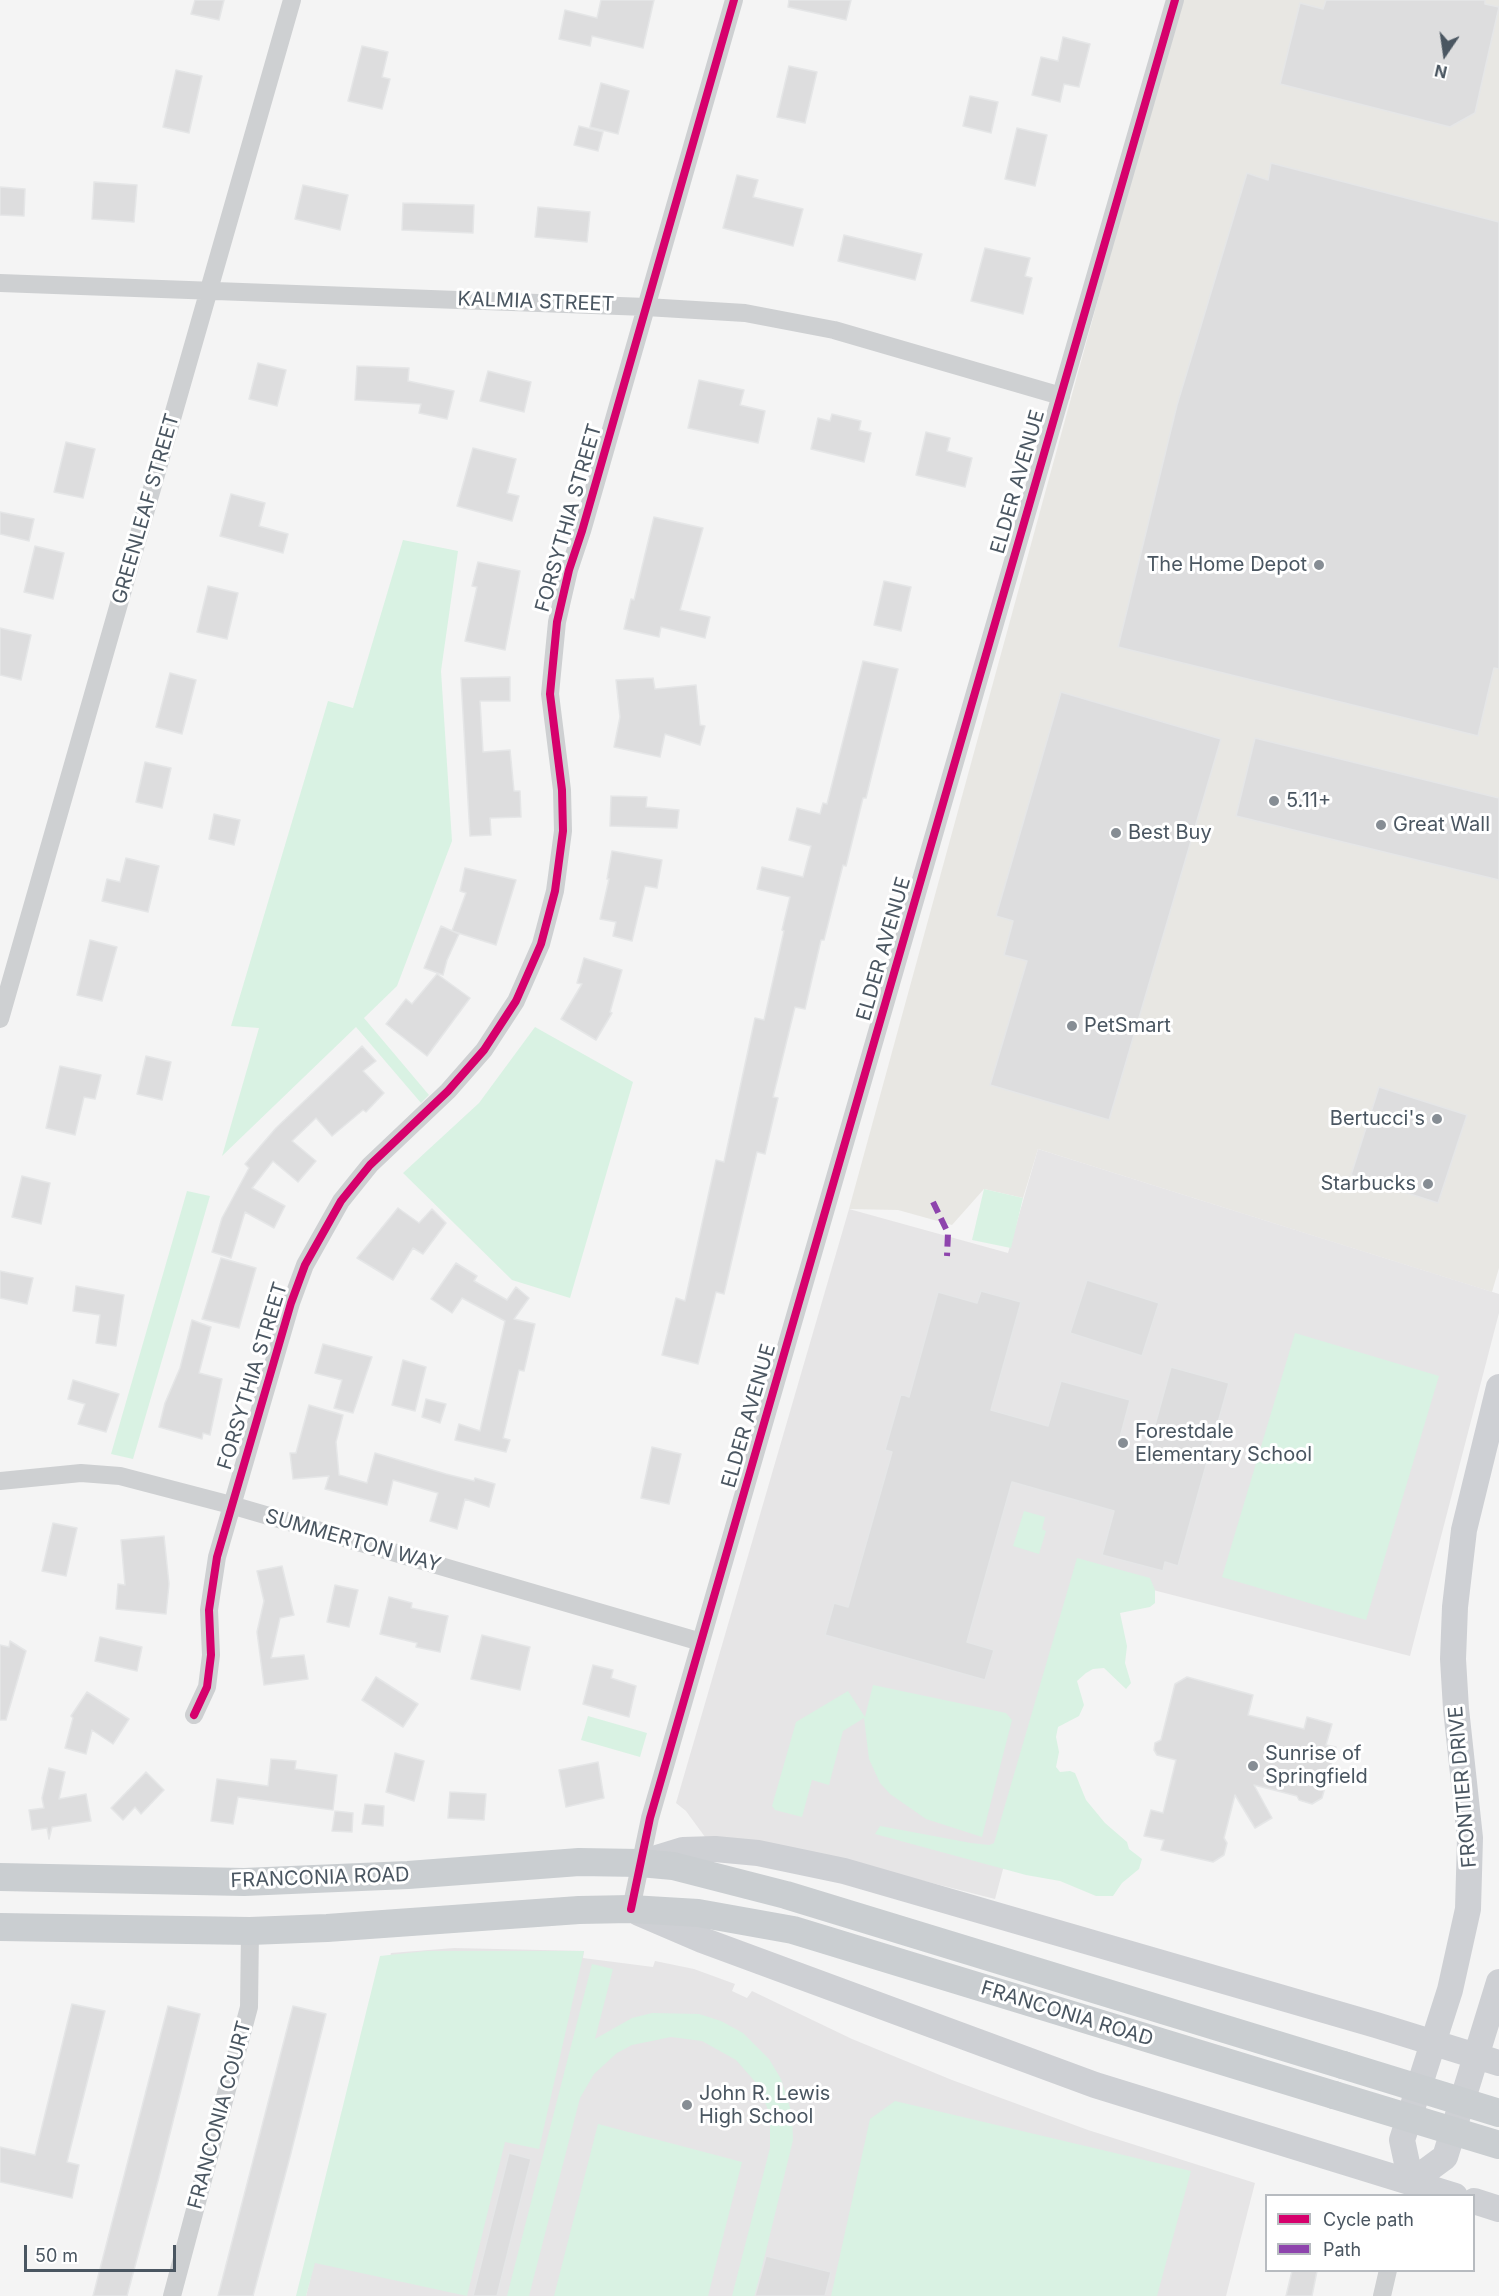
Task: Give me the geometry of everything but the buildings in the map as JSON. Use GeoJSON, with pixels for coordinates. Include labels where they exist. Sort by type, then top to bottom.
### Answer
{"type":"FeatureCollection","features":[{"type":"Feature","properties":{"kind":"main road","name":"FRONTIER DRIVE"},"geometry":{"type":"LineString","coordinates":[[1409,2189],[1402,2139],[1456,1968],[1468,1910],[1470,1838],[1453,1659],[1458,1567],[1473,1486],[1499,1387]]}},
{"type":"Feature","properties":{"kind":"main road","name":"FRANCONIA ROAD"},"geometry":{"type":"LineString","coordinates":[[640,1863],[683,1850],[715,1849],[758,1853],[844,1871],[1488,2060]]}},
{"type":"Feature","properties":{"kind":"main road","name":"FRANCONIA ROAD"},"geometry":{"type":"LineString","coordinates":[[0,1877],[255,1882],[396,1876],[579,1862],[640,1863],[693,1871],[786,1895],[1499,2113]]}},
{"type":"Feature","properties":{"kind":"main road","name":"FRANCONIA ROAD"},"geometry":{"type":"LineString","coordinates":[[631,1909],[702,1940],[1095,2085],[1409,2189],[1442,2194]]}},
{"type":"Feature","properties":{"kind":"main road","name":"FRANCONIA ROAD"},"geometry":{"type":"LineString","coordinates":[[0,1927],[250,1931],[631,1909],[698,1913],[745,1919],[793,1930],[1499,2145]]}},
{"type":"Feature","properties":{"kind":"main road"},"geometry":{"type":"LineString","coordinates":[[1409,2189],[1445,2157],[1488,2060],[1499,1982]]}},
{"type":"Feature","properties":{"kind":"main road"},"geometry":{"type":"LineString","coordinates":[[1475,2202],[1499,2209]]}},
{"type":"Feature","properties":{"kind":"street","name":"GREENLEAF STREET"},"geometry":{"type":"LineString","coordinates":[[0,1019],[292,0]]}},
{"type":"Feature","properties":{"kind":"street","name":"FORSYTHIA STREET"},"geometry":{"type":"LineString","coordinates":[[194,1715],[207,1687],[211,1655],[209,1611],[212,1581],[231,1505],[291,1303],[320,1236],[341,1201],[370,1165],[448,1091],[484,1050],[516,1001],[541,944],[555,891],[563,831],[562,790],[550,694],[556,622],[569,570],[734,0]]}},
{"type":"Feature","properties":{"kind":"street","name":"ELDER AVENUE"},"geometry":{"type":"LineString","coordinates":[[631,1909],[650,1818],[1175,0]]}},
{"type":"Feature","properties":{"kind":"street","name":"KALMIA STREET"},"geometry":{"type":"LineString","coordinates":[[0,283],[646,307],[745,313],[796,321],[1060,396]]}},
{"type":"Feature","properties":{"kind":"street","name":"SUMMERTON WAY"},"geometry":{"type":"LineString","coordinates":[[0,1481],[81,1473],[120,1476],[231,1505],[701,1642]]}},
{"type":"Feature","properties":{"kind":"street","name":"FRANCONIA COURT"},"geometry":{"type":"LineString","coordinates":[[172,2296],[249,2007],[250,1931]]}},
{"type":"Feature","properties":{"kind":"street"},"geometry":{"type":"LineString","coordinates":[[1382,2296],[1388,2272]]}},
{"type":"Feature","properties":{"kind":"shaded area"},"geometry":{"type":"Polygon","coordinates":[[[1180,0],[1499,0],[1499,1268],[1492,1292],[1038,1149],[1023,1198],[984,1189],[952,1225],[898,1210],[849,1209],[1180,0]]]}},
{"type":"Feature","properties":{"kind":"shaded area","name":"Forestdale Elementary School"},"geometry":{"type":"Polygon","coordinates":[[[1038,1149],[1499,1294],[1499,1313],[1410,1656],[1083,1572],[995,1899],[818,1854],[705,1837],[686,1811],[676,1803],[849,1209],[1008,1253],[1038,1149]]]}},
{"type":"Feature","properties":{"kind":"shaded area","name":"John R. Lewis High School"},"geometry":{"type":"Polygon","coordinates":[[[454,1948],[584,1951],[583,1958],[653,1967],[655,1961],[694,1969],[735,1984],[732,1991],[747,1998],[752,1991],[852,2039],[952,2080],[1088,2130],[1255,2183],[1226,2296],[306,2296],[391,1953],[454,1948]]]}},
{"type":"Feature","properties":{"kind":"green space"},"geometry":{"type":"Polygon","coordinates":[[[403,540],[458,551],[441,671],[452,841],[397,986],[364,1018],[429,1095],[421,1103],[356,1027],[222,1156],[259,1028],[231,1026],[328,701],[353,708],[403,540]]]}},
{"type":"Feature","properties":{"kind":"green space"},"geometry":{"type":"Polygon","coordinates":[[[535,1027],[633,1082],[570,1298],[512,1280],[403,1173],[479,1103],[535,1027]]]}},
{"type":"Feature","properties":{"kind":"green space"},"geometry":{"type":"Polygon","coordinates":[[[984,1189],[1023,1198],[1011,1248],[972,1240],[984,1189]]]}},
{"type":"Feature","properties":{"kind":"green space"},"geometry":{"type":"Polygon","coordinates":[[[187,1191],[210,1196],[133,1459],[111,1454],[187,1191]]]}},
{"type":"Feature","properties":{"kind":"green space"},"geometry":{"type":"Polygon","coordinates":[[[1295,1333],[1439,1376],[1366,1620],[1222,1577],[1295,1333]]]}},
{"type":"Feature","properties":{"kind":"green space"},"geometry":{"type":"Polygon","coordinates":[[[1024,1511],[1045,1517],[1042,1529],[1046,1531],[1039,1554],[1013,1546],[1024,1511]]]}},
{"type":"Feature","properties":{"kind":"green space"},"geometry":{"type":"Polygon","coordinates":[[[1077,1558],[1150,1578],[1155,1590],[1155,1603],[1150,1607],[1120,1613],[1127,1646],[1125,1663],[1131,1683],[1126,1689],[1104,1668],[1093,1669],[1086,1673],[1077,1681],[1084,1705],[1079,1716],[1058,1727],[1056,1737],[1059,1752],[1056,1767],[1060,1772],[1075,1773],[1086,1800],[1105,1823],[1127,1842],[1129,1849],[1142,1859],[1139,1869],[1122,1883],[1113,1896],[1096,1896],[1060,1881],[1026,1875],[875,1834],[880,1826],[971,1843],[989,1845],[994,1843],[1077,1558]]]}},
{"type":"Feature","properties":{"kind":"green space"},"geometry":{"type":"Polygon","coordinates":[[[873,1685],[1006,1713],[1012,1720],[982,1837],[926,1819],[890,1794],[880,1783],[869,1759],[864,1718],[843,1731],[829,1785],[812,1780],[802,1817],[775,1810],[772,1806],[796,1722],[848,1691],[865,1717],[873,1685]]]}},
{"type":"Feature","properties":{"kind":"green space"},"geometry":{"type":"Polygon","coordinates":[[[588,1716],[647,1733],[640,1757],[581,1740],[588,1716]]]}},
{"type":"Feature","properties":{"kind":"green space"},"geometry":{"type":"Polygon","coordinates":[[[427,1951],[584,1951],[539,2149],[505,2142],[467,2296],[315,2263],[306,2296],[296,2296],[380,1956],[427,1951]]]}},
{"type":"Feature","properties":{"kind":"green space"},"geometry":{"type":"Polygon","coordinates":[[[592,1964],[613,1969],[595,2039],[632,2018],[652,2013],[699,2014],[721,2021],[743,2033],[769,2059],[781,2079],[792,2114],[793,2140],[755,2296],[732,2296],[770,2148],[770,2115],[758,2085],[736,2060],[702,2041],[671,2037],[632,2045],[617,2053],[594,2074],[580,2098],[529,2296],[507,2296],[592,1964]]]}},
{"type":"Feature","properties":{"kind":"green space"},"geometry":{"type":"Polygon","coordinates":[[[895,2101],[1191,2171],[1157,2296],[831,2296],[870,2119],[895,2101]]]}},
{"type":"Feature","properties":{"kind":"green space"},"geometry":{"type":"Polygon","coordinates":[[[598,2124],[742,2162],[708,2296],[554,2296],[598,2124]]]}},
{"type":"Feature","properties":{"kind":"marked path"},"geometry":{"type":"LineString","coordinates":[[933,1202],[948,1233],[947,1256]]}},
{"type":"Feature","properties":{"kind":"cycle path"},"geometry":{"type":"LineString","coordinates":[[194,1715],[207,1687],[211,1655],[209,1610],[217,1557],[291,1303],[305,1265],[341,1201],[370,1165],[448,1091],[484,1050],[516,1001],[541,944],[555,891],[563,831],[562,790],[550,694],[557,622],[569,570],[734,0]]}},
{"type":"Feature","properties":{"kind":"cycle path"},"geometry":{"type":"LineString","coordinates":[[631,1909],[650,1818],[1175,0]]}},
{"type":"Feature","properties":{"kind":"place","name":"The Home Depot"},"geometry":{"type":"Point","coordinates":[1319,565]}},
{"type":"Feature","properties":{"kind":"place","name":"5.11+"},"geometry":{"type":"Point","coordinates":[1274,801]}},
{"type":"Feature","properties":{"kind":"place","name":"Great Wall"},"geometry":{"type":"Point","coordinates":[1381,825]}},
{"type":"Feature","properties":{"kind":"place","name":"Best Buy"},"geometry":{"type":"Point","coordinates":[1116,833]}},
{"type":"Feature","properties":{"kind":"place","name":"PetSmart"},"geometry":{"type":"Point","coordinates":[1072,1026]}},
{"type":"Feature","properties":{"kind":"place","name":"Bertucci's"},"geometry":{"type":"Point","coordinates":[1437,1119]}},
{"type":"Feature","properties":{"kind":"place","name":"Starbucks"},"geometry":{"type":"Point","coordinates":[1428,1184]}},
{"type":"Feature","properties":{"kind":"place","name":"Forestdale Elementary School"},"geometry":{"type":"Point","coordinates":[1123,1443]}},
{"type":"Feature","properties":{"kind":"place","name":"Sunrise of Springfield"},"geometry":{"type":"Point","coordinates":[1253,1766]}},
{"type":"Feature","properties":{"kind":"place","name":"John R. Lewis High School"},"geometry":{"type":"Point","coordinates":[687,2105]}}]}
